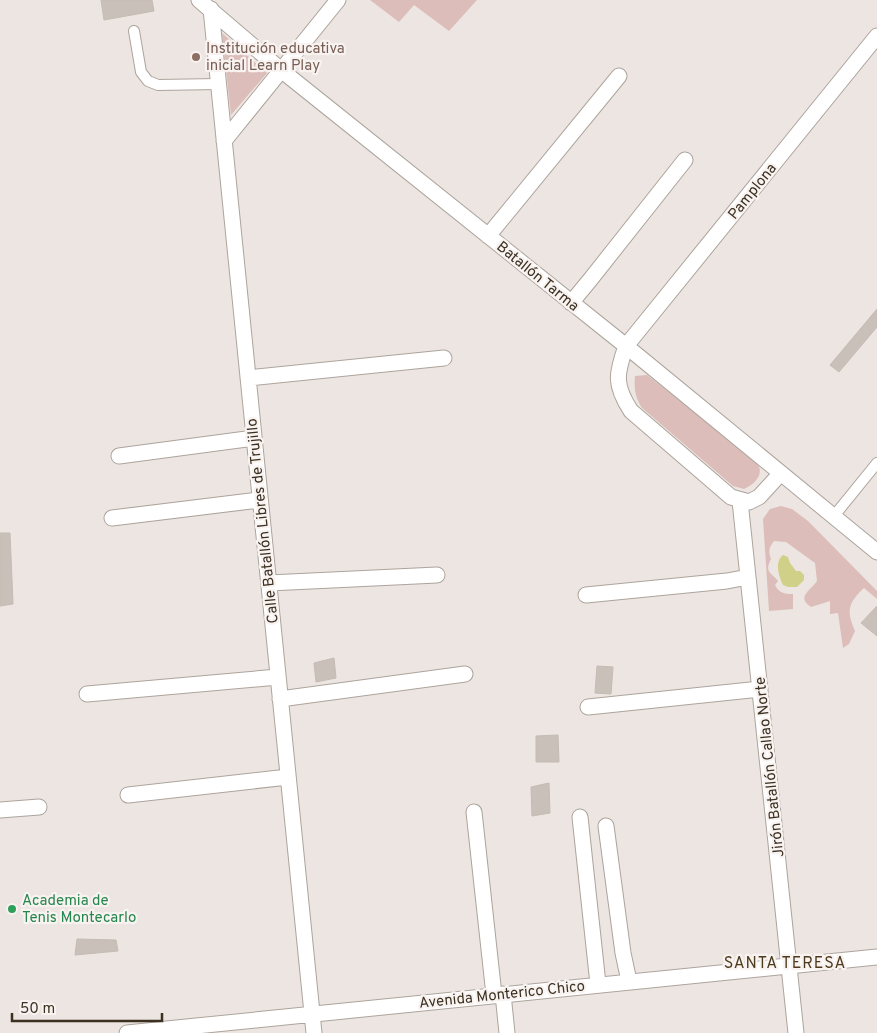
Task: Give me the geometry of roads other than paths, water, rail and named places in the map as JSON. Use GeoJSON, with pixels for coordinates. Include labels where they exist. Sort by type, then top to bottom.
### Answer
{"type":"FeatureCollection","features":[{"type":"Feature","properties":{"kind":"street"},"geometry":{"type":"LineString","coordinates":[[224,141],[338,0]]}},
{"type":"Feature","properties":{"kind":"street","name":"Batallón Tarma"},"geometry":{"type":"LineString","coordinates":[[205,5],[281,70],[626,346],[877,552]]}},
{"type":"Feature","properties":{"kind":"street","name":"Calle Batallón Libres de Trujillo"},"geometry":{"type":"LineString","coordinates":[[205,5],[218,84],[314,1033]]}},
{"type":"Feature","properties":{"kind":"street","name":"Pamplona"},"geometry":{"type":"LineString","coordinates":[[626,346],[877,36]]}},
{"type":"Feature","properties":{"kind":"street"},"geometry":{"type":"LineString","coordinates":[[488,236],[620,76]]}},
{"type":"Feature","properties":{"kind":"street"},"geometry":{"type":"LineString","coordinates":[[571,303],[685,160]]}},
{"type":"Feature","properties":{"kind":"street"},"geometry":{"type":"LineString","coordinates":[[626,346],[619,366],[618,380],[621,396],[631,411],[731,497],[749,502],[758,497],[781,473]]}},
{"type":"Feature","properties":{"kind":"street"},"geometry":{"type":"LineString","coordinates":[[248,378],[444,358]]}},
{"type":"Feature","properties":{"kind":"street"},"geometry":{"type":"LineString","coordinates":[[119,456],[254,438]]}},
{"type":"Feature","properties":{"kind":"street"},"geometry":{"type":"LineString","coordinates":[[112,518],[259,500]]}},
{"type":"Feature","properties":{"kind":"street","name":"Jirón Batallón Callao Norte"},"geometry":{"type":"LineString","coordinates":[[740,501],[796,1033]]}},
{"type":"Feature","properties":{"kind":"street"},"geometry":{"type":"LineString","coordinates":[[269,583],[437,575]]}},
{"type":"Feature","properties":{"kind":"street"},"geometry":{"type":"LineString","coordinates":[[586,595],[727,581],[748,577]]}},
{"type":"Feature","properties":{"kind":"street"},"geometry":{"type":"LineString","coordinates":[[280,699],[465,674]]}},
{"type":"Feature","properties":{"kind":"street"},"geometry":{"type":"LineString","coordinates":[[87,694],[278,677]]}},
{"type":"Feature","properties":{"kind":"street"},"geometry":{"type":"LineString","coordinates":[[588,707],[760,689]]}},
{"type":"Feature","properties":{"kind":"street"},"geometry":{"type":"LineString","coordinates":[[128,795],[288,777]]}},
{"type":"Feature","properties":{"kind":"street"},"geometry":{"type":"LineString","coordinates":[[0,810],[39,807]]}},
{"type":"Feature","properties":{"kind":"street"},"geometry":{"type":"LineString","coordinates":[[474,812],[498,994],[507,1033]]}},
{"type":"Feature","properties":{"kind":"street"},"geometry":{"type":"LineString","coordinates":[[580,817],[598,984]]}},
{"type":"Feature","properties":{"kind":"street"},"geometry":{"type":"LineString","coordinates":[[606,826],[628,981]]}},
{"type":"Feature","properties":{"kind":"street","name":"Avenida Monterico Chico"},"geometry":{"type":"LineString","coordinates":[[127,1033],[877,957]]}},
{"type":"Feature","properties":{"kind":"lane"},"geometry":{"type":"LineString","coordinates":[[134,31],[141,72],[148,81],[158,85],[218,84]]}},
{"type":"Feature","properties":{"kind":"lane"},"geometry":{"type":"LineString","coordinates":[[834,516],[877,463]]}},
{"type":"Feature","properties":{"kind":"place","name":"Institución educativa inicial Learn Play"},"geometry":{"type":"Point","coordinates":[196,57]}},
{"type":"Feature","properties":{"kind":"place","name":"Academia de Tenis Montecarlo"},"geometry":{"type":"Point","coordinates":[12,909]}},
{"type":"Feature","properties":{"kind":"district","name":"SANTA TERESA"},"geometry":{"type":"Point","coordinates":[785,962]}}]}
